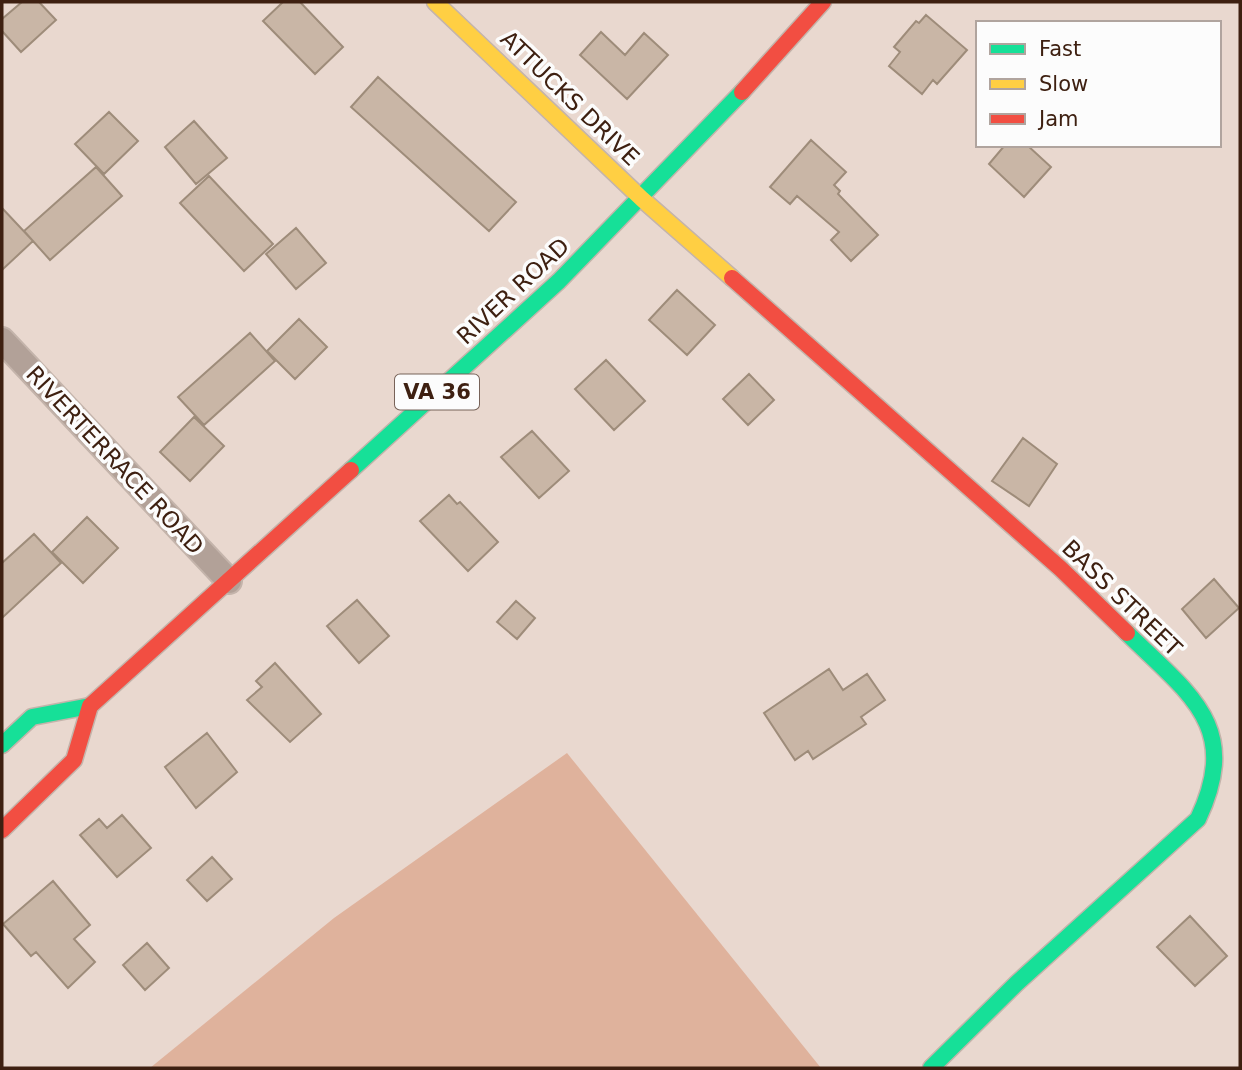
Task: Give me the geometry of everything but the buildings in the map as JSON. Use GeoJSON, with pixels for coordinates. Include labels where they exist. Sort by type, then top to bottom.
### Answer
{"type":"FeatureCollection","features":[{"type":"Feature","properties":{"kind":"street","name":"ATTUCKS DRIVE"},"geometry":{"type":"LineString","coordinates":[[435,2],[642,199]]}},
{"type":"Feature","properties":{"kind":"street","name":"RIVER ROAD"},"geometry":{"type":"LineString","coordinates":[[89,706],[540,298],[698,141],[823,2]]}},
{"type":"Feature","properties":{"kind":"street","name":"BASS STREET"},"geometry":{"type":"LineString","coordinates":[[642,199],[1060,569],[1211,715],[1220,739],[1222,764],[1215,794],[1198,819],[1017,983],[931,1068]]}},
{"type":"Feature","properties":{"kind":"street","name":"RIVERTERRACE ROAD"},"geometry":{"type":"LineString","coordinates":[[2,340],[229,581]]}},
{"type":"Feature","properties":{"kind":"street"},"geometry":{"type":"LineString","coordinates":[[2,745],[32,717],[89,706],[74,760],[2,830]]}},
{"type":"Feature","properties":{"kind":"shaded area"},"geometry":{"type":"Polygon","coordinates":[[[567,753],[821,1068],[150,1068],[334,918],[567,753]]]}},
{"type":"Feature","properties":{"kind":"traffic: fast"},"geometry":{"type":"LineString","coordinates":[[351,470],[559,281],[742,92]]}},
{"type":"Feature","properties":{"kind":"traffic: fast"},"geometry":{"type":"LineString","coordinates":[[931,1068],[1017,983],[1198,819],[1210,787],[1214,759],[1211,735],[1202,714],[1188,694],[1127,633]]}},
{"type":"Feature","properties":{"kind":"traffic: fast"},"geometry":{"type":"LineString","coordinates":[[2,745],[32,717],[90,706]]}},
{"type":"Feature","properties":{"kind":"traffic: slow"},"geometry":{"type":"LineString","coordinates":[[435,2],[642,199],[732,278]]}},
{"type":"Feature","properties":{"kind":"traffic: jam"},"geometry":{"type":"LineString","coordinates":[[742,92],[823,2]]}},
{"type":"Feature","properties":{"kind":"traffic: jam"},"geometry":{"type":"LineString","coordinates":[[732,278],[1061,569],[1127,633]]}},
{"type":"Feature","properties":{"kind":"traffic: jam"},"geometry":{"type":"LineString","coordinates":[[2,830],[74,760],[90,706],[351,470]]}}]}
